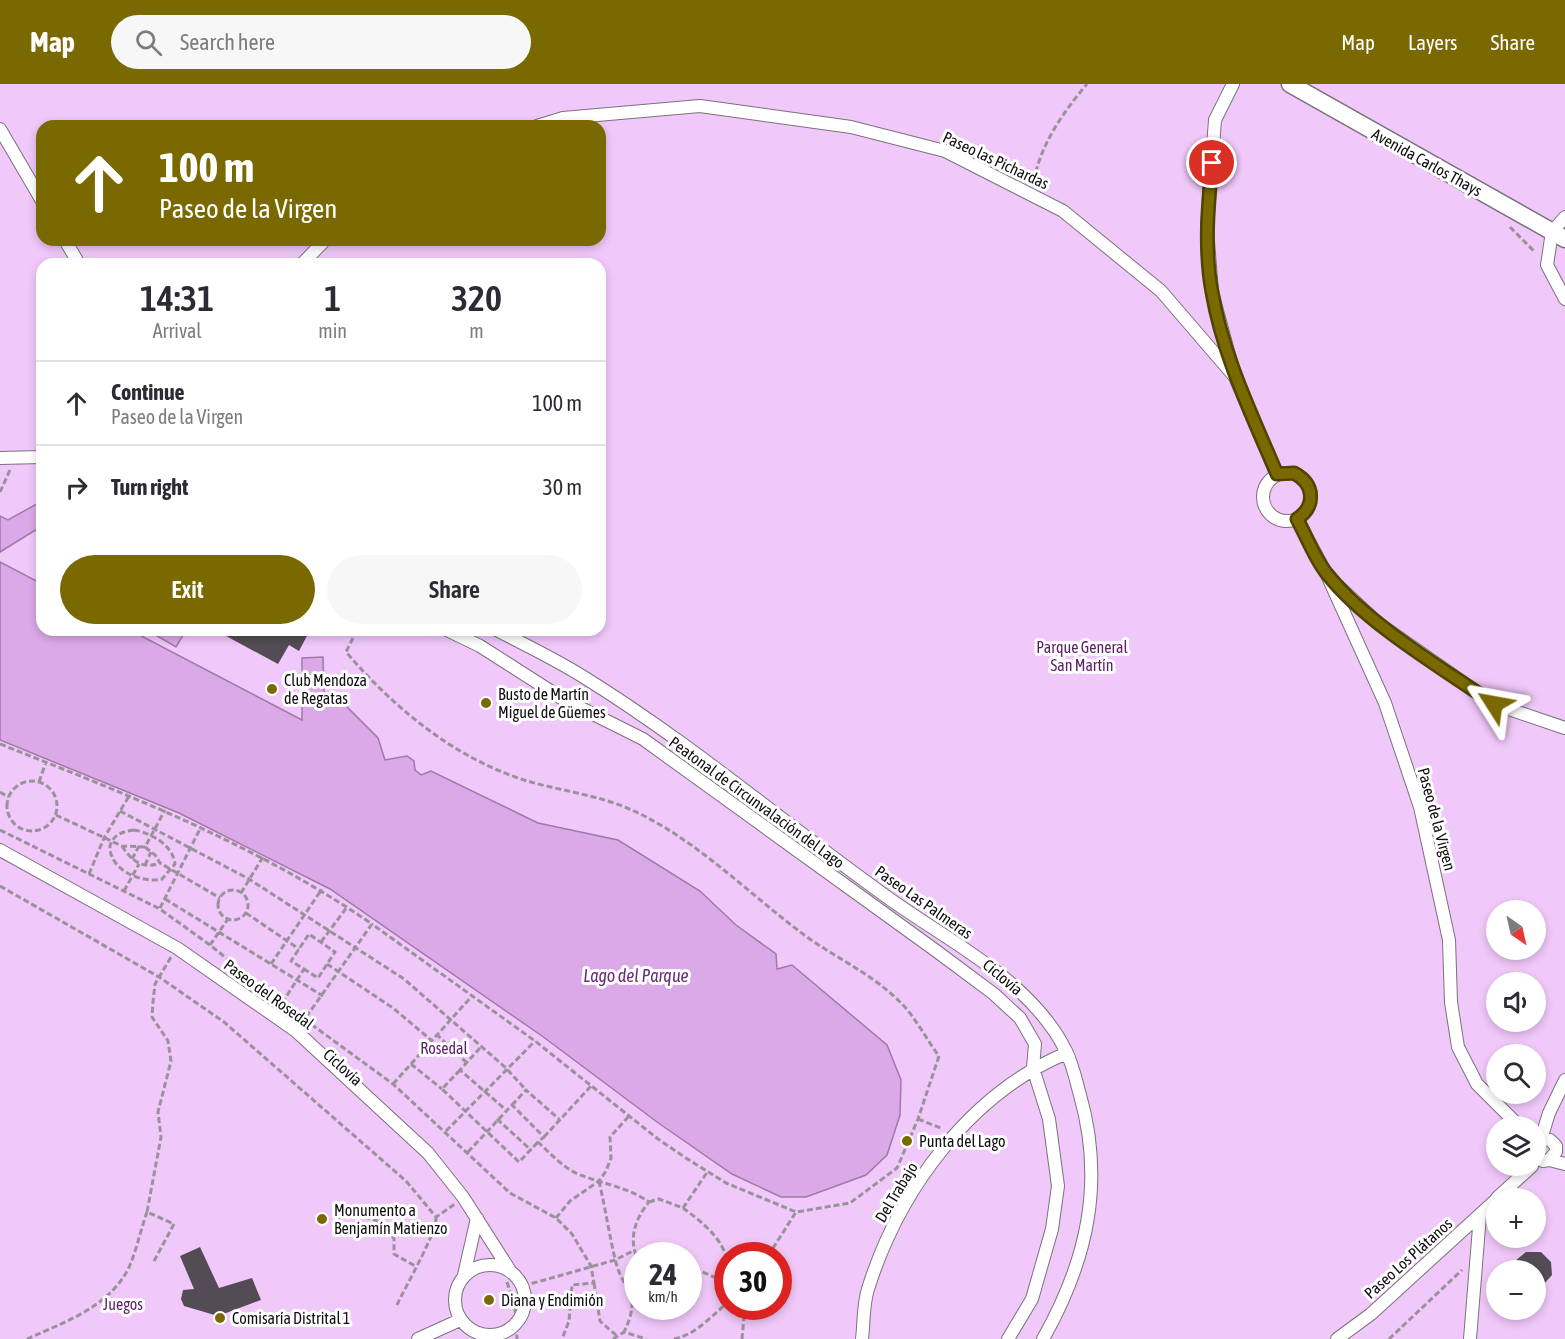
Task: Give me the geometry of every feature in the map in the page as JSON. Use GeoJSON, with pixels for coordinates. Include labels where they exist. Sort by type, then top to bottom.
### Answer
{"type":"FeatureCollection","features":[{"type":"Feature","properties":{"kind":"street"},"geometry":{"type":"LineString","coordinates":[[1233,84],[1215,120],[1207,228],[1212,292],[1235,377]]}},
{"type":"Feature","properties":{"kind":"street","name":"Avenida Carlos Thays"},"geometry":{"type":"LineString","coordinates":[[1290,84],[1559,236]]}},
{"type":"Feature","properties":{"kind":"street","name":"Paseo las Pichardas"},"geometry":{"type":"LineString","coordinates":[[556,120],[700,106],[851,127],[934,148],[1031,195],[1063,211],[1161,291],[1235,377],[1277,474]]}},
{"type":"Feature","properties":{"kind":"street"},"geometry":{"type":"LineString","coordinates":[[0,129],[36,191]]}},
{"type":"Feature","properties":{"kind":"street"},"geometry":{"type":"LineString","coordinates":[[1565,217],[1547,265],[1565,299]]}},
{"type":"Feature","properties":{"kind":"street"},"geometry":{"type":"LineString","coordinates":[[308,258],[319,246]]}},
{"type":"Feature","properties":{"kind":"street"},"geometry":{"type":"LineString","coordinates":[[0,458],[36,457]]}},
{"type":"Feature","properties":{"kind":"street"},"geometry":{"type":"LineString","coordinates":[[1294,473],[1307,483],[1311,491],[1309,507],[1297,519],[1290,521],[1275,518],[1265,507],[1263,492],[1277,474],[1294,473]]}},
{"type":"Feature","properties":{"kind":"street","name":"Paseo de la Virgen"},"geometry":{"type":"LineString","coordinates":[[1297,519],[1327,575],[1385,703],[1420,807],[1449,940],[1451,1002],[1458,1047],[1477,1084],[1509,1116]]}},
{"type":"Feature","properties":{"kind":"street"},"geometry":{"type":"LineString","coordinates":[[1327,575],[1378,623],[1494,704],[1565,728]]}},
{"type":"Feature","properties":{"kind":"street","name":"Peatonal de Circunvalación del Lago"},"geometry":{"type":"LineString","coordinates":[[459,636],[480,646],[563,699],[643,739],[994,994],[1020,1018],[1035,1044],[1033,1068],[1049,1119],[1058,1186],[1052,1229],[1032,1299],[1008,1339]]}},
{"type":"Feature","properties":{"kind":"street","name":"Paseo Las Palmeras"},"geometry":{"type":"LineString","coordinates":[[508,636],[580,675],[666,732],[887,897],[1012,985],[1048,1020],[1067,1053],[1086,1118],[1092,1185],[1089,1222],[1079,1263],[1059,1311],[1043,1339]]}},
{"type":"Feature","properties":{"kind":"street","name":"Paseo del Rosedal"},"geometry":{"type":"LineString","coordinates":[[0,850],[174,953],[296,1032],[428,1154],[463,1197],[509,1269],[523,1286]]}},
{"type":"Feature","properties":{"kind":"street","name":"Del Trabajo"},"geometry":{"type":"LineString","coordinates":[[862,1339],[867,1292],[891,1228],[917,1184],[956,1133],[1002,1090],[1033,1068],[1067,1053]]}},
{"type":"Feature","properties":{"kind":"street"},"geometry":{"type":"LineString","coordinates":[[1546,1123],[1565,1080]]}},
{"type":"Feature","properties":{"kind":"street"},"geometry":{"type":"LineString","coordinates":[[1546,1144],[1556,1146],[1546,1156]]}},
{"type":"Feature","properties":{"kind":"street"},"geometry":{"type":"LineString","coordinates":[[1546,1162],[1565,1164]]}},
{"type":"Feature","properties":{"kind":"street","name":"Paseo Los Plátanos"},"geometry":{"type":"LineString","coordinates":[[1510,1188],[1524,1176]]}},
{"type":"Feature","properties":{"kind":"street","name":"Paseo Los Plátanos"},"geometry":{"type":"LineString","coordinates":[[1337,1339],[1371,1314],[1486,1209]]}},
{"type":"Feature","properties":{"kind":"street"},"geometry":{"type":"LineString","coordinates":[[1470,1339],[1480,1215]]}},
{"type":"Feature","properties":{"kind":"street"},"geometry":{"type":"LineString","coordinates":[[477,1218],[464,1275],[457,1285],[454,1297],[460,1320],[475,1332],[489,1335],[504,1333],[516,1324],[525,1307],[523,1286]]}},
{"type":"Feature","properties":{"kind":"street"},"geometry":{"type":"LineString","coordinates":[[464,1275],[480,1265],[496,1265],[509,1269]]}},
{"type":"Feature","properties":{"kind":"street"},"geometry":{"type":"LineString","coordinates":[[418,1339],[460,1320]]}},
{"type":"Feature","properties":{"kind":"path"},"geometry":{"type":"LineString","coordinates":[[1031,195],[1035,172],[1046,145],[1062,117],[1087,84]]}},
{"type":"Feature","properties":{"kind":"path"},"geometry":{"type":"LineString","coordinates":[[0,492],[10,470]]}},
{"type":"Feature","properties":{"kind":"path"},"geometry":{"type":"LineString","coordinates":[[0,744],[165,810],[263,857],[322,889],[535,1041],[658,1139],[726,1183],[796,1212],[850,1203],[897,1168],[918,1119],[939,1056],[902,1003],[880,984],[800,932],[739,881],[659,824],[631,810],[523,779],[482,762],[431,734],[373,684],[346,652],[354,636]]}},
{"type":"Feature","properties":{"kind":"path"},"geometry":{"type":"LineString","coordinates":[[39,782],[46,762]]}},
{"type":"Feature","properties":{"kind":"path"},"geometry":{"type":"LineString","coordinates":[[39,782],[52,790],[56,798],[56,815],[46,828],[38,831],[22,830],[10,820],[6,804],[8,797],[20,783],[39,782]]}},
{"type":"Feature","properties":{"kind":"path"},"geometry":{"type":"LineString","coordinates":[[0,792],[8,797]]}},
{"type":"Feature","properties":{"kind":"path"},"geometry":{"type":"LineString","coordinates":[[88,874],[104,838],[129,796]]}},
{"type":"Feature","properties":{"kind":"path"},"geometry":{"type":"LineString","coordinates":[[145,847],[165,810]]}},
{"type":"Feature","properties":{"kind":"path"},"geometry":{"type":"LineString","coordinates":[[120,811],[155,827],[249,879],[404,978],[480,1048],[506,1068],[526,1090],[560,1120]]}},
{"type":"Feature","properties":{"kind":"path"},"geometry":{"type":"LineString","coordinates":[[56,815],[122,846],[145,847],[159,863],[220,898]]}},
{"type":"Feature","properties":{"kind":"path"},"geometry":{"type":"LineString","coordinates":[[160,909],[201,827]]}},
{"type":"Feature","properties":{"kind":"path"},"geometry":{"type":"LineString","coordinates":[[134,830],[150,836],[171,850],[175,864],[162,879],[142,880],[123,870],[113,859],[110,852],[111,841],[121,832],[134,830]]}},
{"type":"Feature","properties":{"kind":"path"},"geometry":{"type":"LineString","coordinates":[[122,846],[138,864],[159,863]]}},
{"type":"Feature","properties":{"kind":"path"},"geometry":{"type":"LineString","coordinates":[[132,859],[140,846]]}},
{"type":"Feature","properties":{"kind":"path"},"geometry":{"type":"LineString","coordinates":[[145,865],[151,852]]}},
{"type":"Feature","properties":{"kind":"path"},"geometry":{"type":"LineString","coordinates":[[242,893],[263,857]]}},
{"type":"Feature","properties":{"kind":"path"},"geometry":{"type":"LineString","coordinates":[[124,891],[138,864]]}},
{"type":"Feature","properties":{"kind":"path"},"geometry":{"type":"LineString","coordinates":[[0,886],[159,977],[224,1022],[406,1181],[436,1216]]}},
{"type":"Feature","properties":{"kind":"path"},"geometry":{"type":"LineString","coordinates":[[271,964],[322,889]]}},
{"type":"Feature","properties":{"kind":"path"},"geometry":{"type":"LineString","coordinates":[[228,892],[242,893],[247,900],[246,914],[238,920],[228,919],[219,908],[220,898],[228,892]]}},
{"type":"Feature","properties":{"kind":"path"},"geometry":{"type":"LineString","coordinates":[[165,899],[323,996]]}},
{"type":"Feature","properties":{"kind":"path"},"geometry":{"type":"LineString","coordinates":[[321,942],[347,907]]}},
{"type":"Feature","properties":{"kind":"path"},"geometry":{"type":"LineString","coordinates":[[246,914],[299,949]]}},
{"type":"Feature","properties":{"kind":"path"},"geometry":{"type":"LineString","coordinates":[[210,945],[228,919]]}},
{"type":"Feature","properties":{"kind":"path"},"geometry":{"type":"LineString","coordinates":[[296,1032],[323,996],[354,946],[372,924]]}},
{"type":"Feature","properties":{"kind":"path"},"geometry":{"type":"LineString","coordinates":[[309,934],[321,942],[335,952],[318,978],[291,961],[309,934]]}},
{"type":"Feature","properties":{"kind":"path"},"geometry":{"type":"LineString","coordinates":[[174,953],[179,964]]}},
{"type":"Feature","properties":{"kind":"path"},"geometry":{"type":"LineString","coordinates":[[27,1339],[86,1312],[113,1291],[129,1266],[147,1212],[162,1137],[158,1112],[171,1061],[168,1041],[152,1017],[155,984],[174,953]]}},
{"type":"Feature","properties":{"kind":"path"},"geometry":{"type":"LineString","coordinates":[[327,963],[393,1008],[431,1040]]}},
{"type":"Feature","properties":{"kind":"path"},"geometry":{"type":"LineString","coordinates":[[282,1003],[304,969]]}},
{"type":"Feature","properties":{"kind":"path"},"geometry":{"type":"LineString","coordinates":[[393,1084],[472,996]]}},
{"type":"Feature","properties":{"kind":"path"},"geometry":{"type":"LineString","coordinates":[[436,1035],[467,1063]]}},
{"type":"Feature","properties":{"kind":"path"},"geometry":{"type":"LineString","coordinates":[[446,1131],[535,1041]]}},
{"type":"Feature","properties":{"kind":"path"},"geometry":{"type":"LineString","coordinates":[[442,1089],[480,1048]]}},
{"type":"Feature","properties":{"kind":"path"},"geometry":{"type":"LineString","coordinates":[[411,1064],[442,1089],[519,1162],[592,1085]]}},
{"type":"Feature","properties":{"kind":"path"},"geometry":{"type":"LineString","coordinates":[[460,1070],[506,1110]]}},
{"type":"Feature","properties":{"kind":"path"},"geometry":{"type":"LineString","coordinates":[[468,1152],[526,1090]]}},
{"type":"Feature","properties":{"kind":"path"},"geometry":{"type":"LineString","coordinates":[[512,1105],[544,1137]]}},
{"type":"Feature","properties":{"kind":"path"},"geometry":{"type":"LineString","coordinates":[[556,1218],[570,1201],[599,1181],[611,1158],[610,1137],[629,1116]]}},
{"type":"Feature","properties":{"kind":"path"},"geometry":{"type":"LineString","coordinates":[[497,1119],[531,1150]]}},
{"type":"Feature","properties":{"kind":"path"},"geometry":{"type":"LineString","coordinates":[[918,1119],[956,1133]]}},
{"type":"Feature","properties":{"kind":"path"},"geometry":{"type":"LineString","coordinates":[[538,1142],[560,1163],[581,1176],[641,1196],[649,1202]]}},
{"type":"Feature","properties":{"kind":"path"},"geometry":{"type":"LineString","coordinates":[[683,1208],[708,1171]]}},
{"type":"Feature","properties":{"kind":"path"},"geometry":{"type":"LineString","coordinates":[[599,1181],[615,1260],[632,1299],[633,1314],[624,1332],[613,1339]]}},
{"type":"Feature","properties":{"kind":"path"},"geometry":{"type":"LineString","coordinates":[[510,1193],[556,1218],[572,1234],[591,1266],[600,1321],[617,1336]]}},
{"type":"Feature","properties":{"kind":"path"},"geometry":{"type":"LineString","coordinates":[[397,1305],[415,1266],[432,1237],[436,1216],[463,1197]]}},
{"type":"Feature","properties":{"kind":"path"},"geometry":{"type":"LineString","coordinates":[[634,1242],[635,1221],[649,1202],[659,1200],[683,1208],[703,1223],[720,1242]]}},
{"type":"Feature","properties":{"kind":"path"},"geometry":{"type":"LineString","coordinates":[[147,1212],[174,1224],[154,1261]]}},
{"type":"Feature","properties":{"kind":"path"},"geometry":{"type":"LineString","coordinates":[[777,1242],[796,1212]]}},
{"type":"Feature","properties":{"kind":"path"},"geometry":{"type":"LineString","coordinates":[[334,1227],[340,1216],[349,1215],[387,1225],[394,1239],[394,1254],[415,1266]]}},
{"type":"Feature","properties":{"kind":"path"},"geometry":{"type":"LineString","coordinates":[[523,1286],[624,1256]]}},
{"type":"Feature","properties":{"kind":"path"},"geometry":{"type":"LineString","coordinates":[[1389,1339],[1476,1257]]}},
{"type":"Feature","properties":{"kind":"path"},"geometry":{"type":"LineString","coordinates":[[496,1265],[513,1296],[517,1339]]}},
{"type":"Feature","properties":{"kind":"path"},"geometry":{"type":"LineString","coordinates":[[562,1339],[569,1321],[573,1285],[594,1283]]}},
{"type":"Feature","properties":{"kind":"path"},"geometry":{"type":"LineString","coordinates":[[674,1339],[683,1337],[714,1315]]}},
{"type":"Feature","properties":{"kind":"path"},"geometry":{"type":"LineString","coordinates":[[742,1339],[744,1320]]}},
{"type":"Feature","properties":{"kind":"path"},"geometry":{"type":"LineString","coordinates":[[624,1332],[646,1339]]}},
{"type":"Feature","properties":{"kind":"green space","name":"Parque General San Martín"},"geometry":{"type":"Polygon","coordinates":[[[0,84],[1565,84],[1565,1339],[0,1339],[0,84]]]}},
{"type":"Feature","properties":{"kind":"water"},"geometry":{"type":"Polygon","coordinates":[[[36,504],[36,530],[0,552],[0,516],[8,520],[36,504]]]}},
{"type":"Feature","properties":{"kind":"water","name":"Lago del Parque"},"geometry":{"type":"Polygon","coordinates":[[[0,562],[36,581],[36,636],[141,636],[302,720],[302,658],[323,657],[324,692],[337,697],[378,738],[385,760],[407,756],[414,761],[415,770],[421,775],[431,771],[538,823],[618,840],[700,891],[736,925],[776,954],[777,969],[792,965],[887,1045],[901,1080],[900,1115],[887,1155],[866,1175],[806,1197],[781,1197],[732,1174],[657,1122],[542,1036],[330,889],[179,813],[0,740],[0,562]]]}},
{"type":"Feature","properties":{"kind":"water"},"geometry":{"type":"Polygon","coordinates":[[[157,636],[182,636],[176,647],[157,636]]]}},
{"type":"Feature","properties":{"kind":"building"},"geometry":{"type":"Polygon","coordinates":[[[226,636],[307,636],[299,651],[289,645],[278,664],[226,636]]]}},
{"type":"Feature","properties":{"kind":"building"},"geometry":{"type":"Polygon","coordinates":[[[200,1247],[219,1288],[252,1278],[261,1300],[218,1316],[184,1306],[181,1299],[183,1290],[194,1289],[180,1256],[200,1247]]]}},
{"type":"Feature","properties":{"kind":"building"},"geometry":{"type":"Polygon","coordinates":[[[1526,1252],[1541,1252],[1551,1262],[1552,1275],[1546,1282],[1546,1260],[1516,1260],[1526,1252]]]}},
{"type":"Feature","properties":{"kind":"place","name":"Club Mendoza de Regatas"},"geometry":{"type":"Point","coordinates":[272,689]}},
{"type":"Feature","properties":{"kind":"place","name":"Busto de Martín Miguel de Güemes"},"geometry":{"type":"Point","coordinates":[486,703]}},
{"type":"Feature","properties":{"kind":"place","name":"Punta del Lago"},"geometry":{"type":"Point","coordinates":[907,1141]}},
{"type":"Feature","properties":{"kind":"place","name":"Monumento a Benjamín Matienzo"},"geometry":{"type":"Point","coordinates":[322,1219]}},
{"type":"Feature","properties":{"kind":"place","name":"Diana y Endimión"},"geometry":{"type":"Point","coordinates":[489,1300]}},
{"type":"Feature","properties":{"kind":"place","name":"Comisaría Distrital 1"},"geometry":{"type":"Point","coordinates":[220,1318]}},
{"type":"Feature","properties":{"kind":"route"},"geometry":{"type":"LineString","coordinates":[[1212,163],[1207,228],[1212,292],[1235,377],[1277,474],[1294,473],[1307,483],[1311,491],[1312,499],[1309,507],[1297,519],[1327,575],[1378,623],[1494,704]]}},
{"type":"Feature","properties":{"kind":"park label","name":"Rosedal"},"geometry":{"type":"Point","coordinates":[444,1048]}},
{"type":"Feature","properties":{"kind":"park label","name":"Juegos"},"geometry":{"type":"Point","coordinates":[123,1304]}}]}
